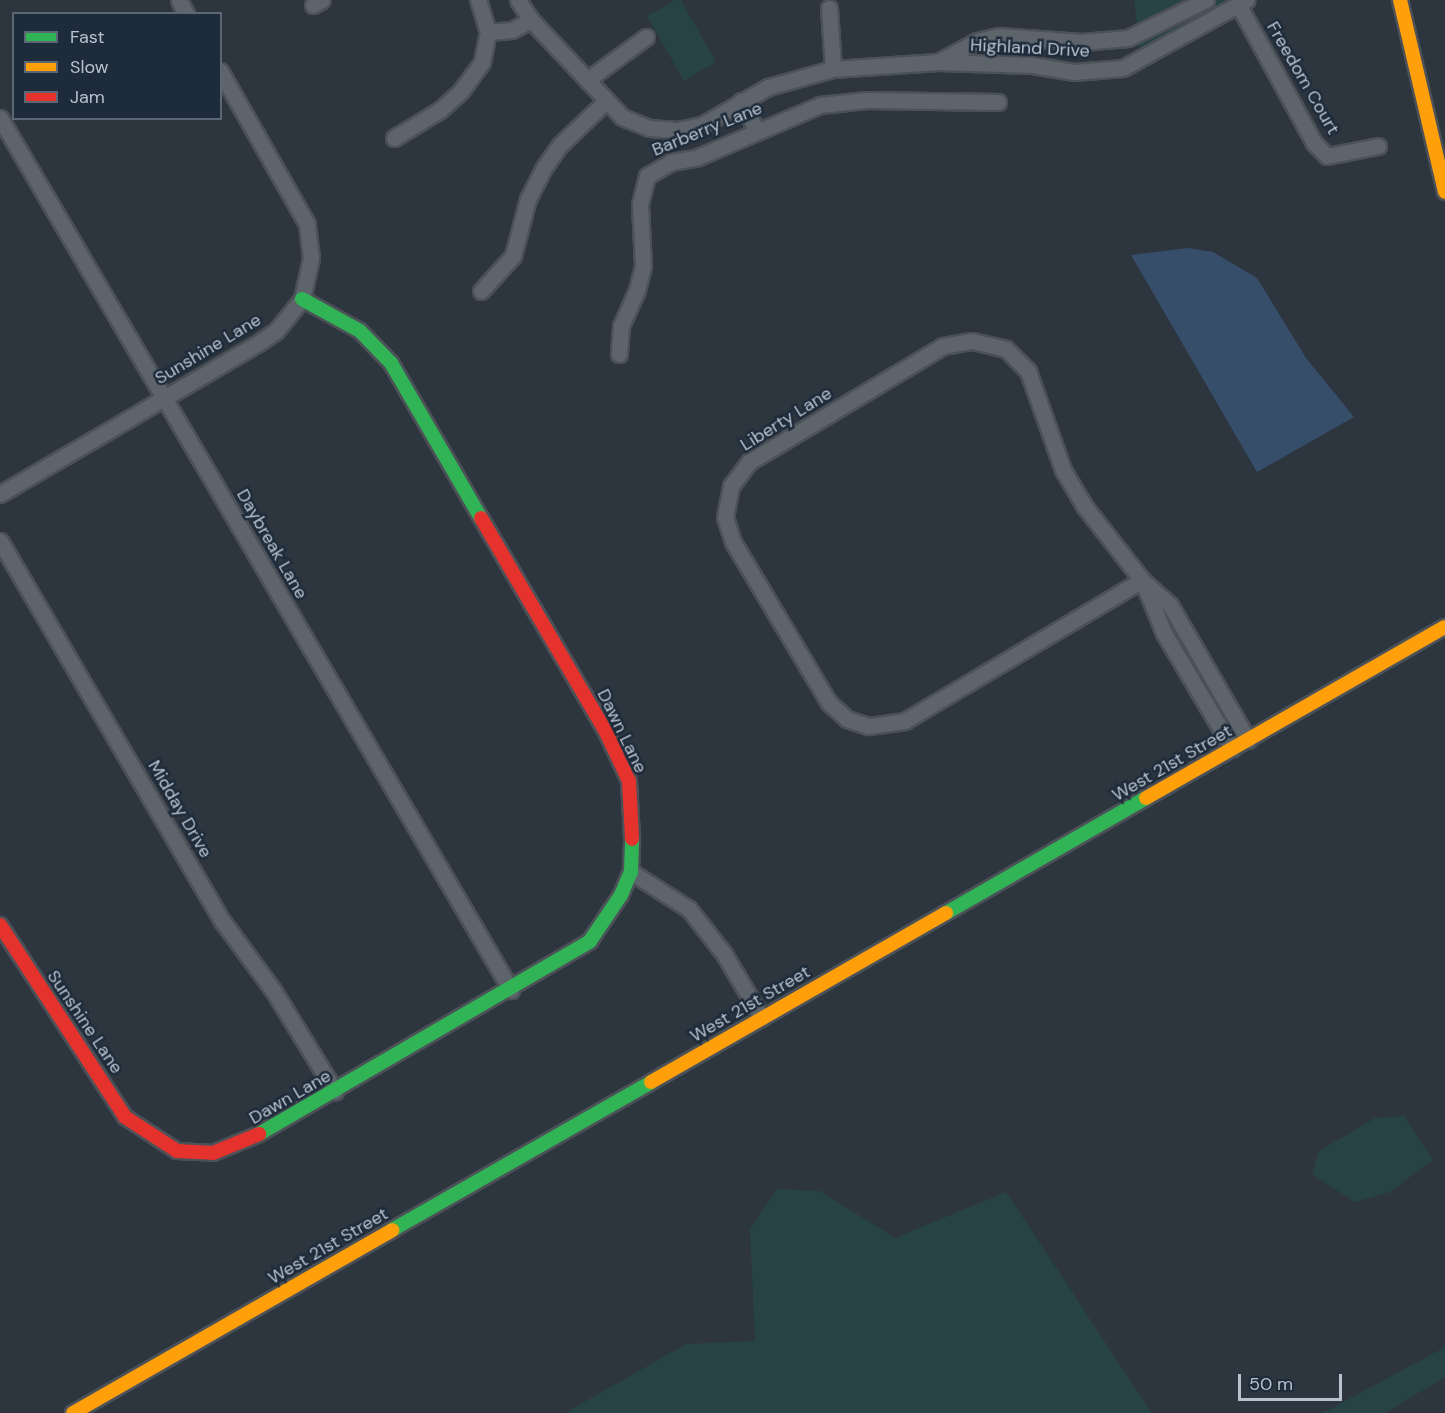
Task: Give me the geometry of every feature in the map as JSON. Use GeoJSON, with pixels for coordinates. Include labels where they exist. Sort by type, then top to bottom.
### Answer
{"type":"FeatureCollection","features":[{"type":"Feature","properties":{"kind":"street"},"geometry":{"type":"LineString","coordinates":[[394,138],[440,110],[461,91],[482,62],[488,32],[478,0]]}},
{"type":"Feature","properties":{"kind":"street","name":"Highland Drive"},"geometry":{"type":"LineString","coordinates":[[518,0],[531,20],[605,102],[622,117],[649,128],[677,130],[702,125],[768,87],[833,69],[938,62],[1032,65],[1074,72],[1123,69],[1242,2]]}},
{"type":"Feature","properties":{"kind":"street","name":"Highland Drive"},"geometry":{"type":"LineString","coordinates":[[938,62],[977,41],[999,36],[1082,42],[1119,40],[1206,0]]}},
{"type":"Feature","properties":{"kind":"street"},"geometry":{"type":"LineString","coordinates":[[1400,0],[1445,192]]}},
{"type":"Feature","properties":{"kind":"street","name":"Freedom Court"},"geometry":{"type":"LineString","coordinates":[[1242,2],[1314,144],[1328,156],[1378,147]]}},
{"type":"Feature","properties":{"kind":"street"},"geometry":{"type":"LineString","coordinates":[[829,8],[833,69]]}},
{"type":"Feature","properties":{"kind":"street"},"geometry":{"type":"LineString","coordinates":[[488,32],[512,30],[531,20]]}},
{"type":"Feature","properties":{"kind":"street"},"geometry":{"type":"LineString","coordinates":[[586,80],[646,37]]}},
{"type":"Feature","properties":{"kind":"street","name":"Sunshine Lane"},"geometry":{"type":"LineString","coordinates":[[0,494],[276,331],[302,299],[311,258],[307,224],[222,75]]}},
{"type":"Feature","properties":{"kind":"street","name":"Barberry Lane"},"geometry":{"type":"LineString","coordinates":[[620,354],[621,327],[638,290],[643,266],[640,204],[648,176],[671,162],[698,157],[820,105],[867,100],[998,102]]}},
{"type":"Feature","properties":{"kind":"street"},"geometry":{"type":"LineString","coordinates":[[741,101],[757,131]]}},
{"type":"Feature","properties":{"kind":"street"},"geometry":{"type":"LineString","coordinates":[[481,291],[513,256],[528,199],[543,168],[560,146],[605,102]]}},
{"type":"Feature","properties":{"kind":"street","name":"Daybreak Lane"},"geometry":{"type":"LineString","coordinates":[[0,118],[511,990]]}},
{"type":"Feature","properties":{"kind":"street","name":"Dawn Lane"},"geometry":{"type":"LineString","coordinates":[[176,1158],[213,1153],[251,1139],[511,990],[590,941],[621,895],[631,872],[633,801],[629,781],[606,732],[391,363],[360,331],[302,299]]}},
{"type":"Feature","properties":{"kind":"street","name":"Liberty Lane"},"geometry":{"type":"LineString","coordinates":[[1142,580],[905,721],[868,726],[847,719],[829,703],[733,542],[725,517],[731,486],[749,462],[943,346],[972,341],[1006,349],[1028,371],[1062,470],[1085,507],[1142,580],[1170,605],[1248,740]]}},
{"type":"Feature","properties":{"kind":"street","name":"Midday Drive"},"geometry":{"type":"LineString","coordinates":[[0,541],[223,922],[273,990],[335,1091]]}},
{"type":"Feature","properties":{"kind":"street","name":"Liberty Lane"},"geometry":{"type":"LineString","coordinates":[[1142,580],[1164,633],[1232,748]]}},
{"type":"Feature","properties":{"kind":"street","name":"West 21st Street"},"geometry":{"type":"LineString","coordinates":[[73,1413],[1445,627]]}},
{"type":"Feature","properties":{"kind":"street"},"geometry":{"type":"LineString","coordinates":[[631,872],[689,909],[724,954],[762,1018]]}},
{"type":"Feature","properties":{"kind":"street","name":"Sunshine Lane"},"geometry":{"type":"LineString","coordinates":[[0,925],[125,1117],[176,1158]]}},
{"type":"Feature","properties":{"kind":"green space"},"geometry":{"type":"Polygon","coordinates":[[[675,0],[681,0],[716,62],[684,81],[647,16],[675,0]]]}},
{"type":"Feature","properties":{"kind":"green space"},"geometry":{"type":"Polygon","coordinates":[[[1134,0],[1232,0],[1140,51],[1134,0]]]}},
{"type":"Feature","properties":{"kind":"green space"},"geometry":{"type":"Polygon","coordinates":[[[1404,1116],[1433,1160],[1390,1192],[1355,1202],[1312,1174],[1319,1151],[1375,1118],[1404,1116]]]}},
{"type":"Feature","properties":{"kind":"green space"},"geometry":{"type":"Polygon","coordinates":[[[777,1189],[820,1191],[895,1238],[1006,1192],[1152,1413],[565,1413],[686,1344],[755,1341],[750,1229],[777,1189]]]}},
{"type":"Feature","properties":{"kind":"green space"},"geometry":{"type":"Polygon","coordinates":[[[1445,1347],[1445,1377],[1385,1413],[1323,1413],[1445,1347]]]}},
{"type":"Feature","properties":{"kind":"water"},"geometry":{"type":"Polygon","coordinates":[[[1188,248],[1213,252],[1257,278],[1306,358],[1354,417],[1257,472],[1131,255],[1188,248]]]}},
{"type":"Feature","properties":{"kind":"traffic: fast"},"geometry":{"type":"LineString","coordinates":[[302,299],[360,331],[391,363],[481,518]]}},
{"type":"Feature","properties":{"kind":"traffic: fast"},"geometry":{"type":"LineString","coordinates":[[946,913],[1146,798]]}},
{"type":"Feature","properties":{"kind":"traffic: fast"},"geometry":{"type":"LineString","coordinates":[[259,1134],[590,941],[621,895],[631,872],[632,839]]}},
{"type":"Feature","properties":{"kind":"traffic: fast"},"geometry":{"type":"LineString","coordinates":[[392,1230],[651,1082]]}},
{"type":"Feature","properties":{"kind":"traffic: slow"},"geometry":{"type":"LineString","coordinates":[[1400,0],[1445,192]]}},
{"type":"Feature","properties":{"kind":"traffic: slow"},"geometry":{"type":"LineString","coordinates":[[1146,798],[1445,627]]}},
{"type":"Feature","properties":{"kind":"traffic: slow"},"geometry":{"type":"LineString","coordinates":[[651,1082],[946,913]]}},
{"type":"Feature","properties":{"kind":"traffic: slow"},"geometry":{"type":"LineString","coordinates":[[73,1413],[392,1230]]}},
{"type":"Feature","properties":{"kind":"traffic: jam"},"geometry":{"type":"LineString","coordinates":[[481,518],[606,732],[629,781],[632,839]]}},
{"type":"Feature","properties":{"kind":"traffic: jam"},"geometry":{"type":"LineString","coordinates":[[0,925],[125,1117],[177,1151],[213,1153],[259,1134]]}}]}
